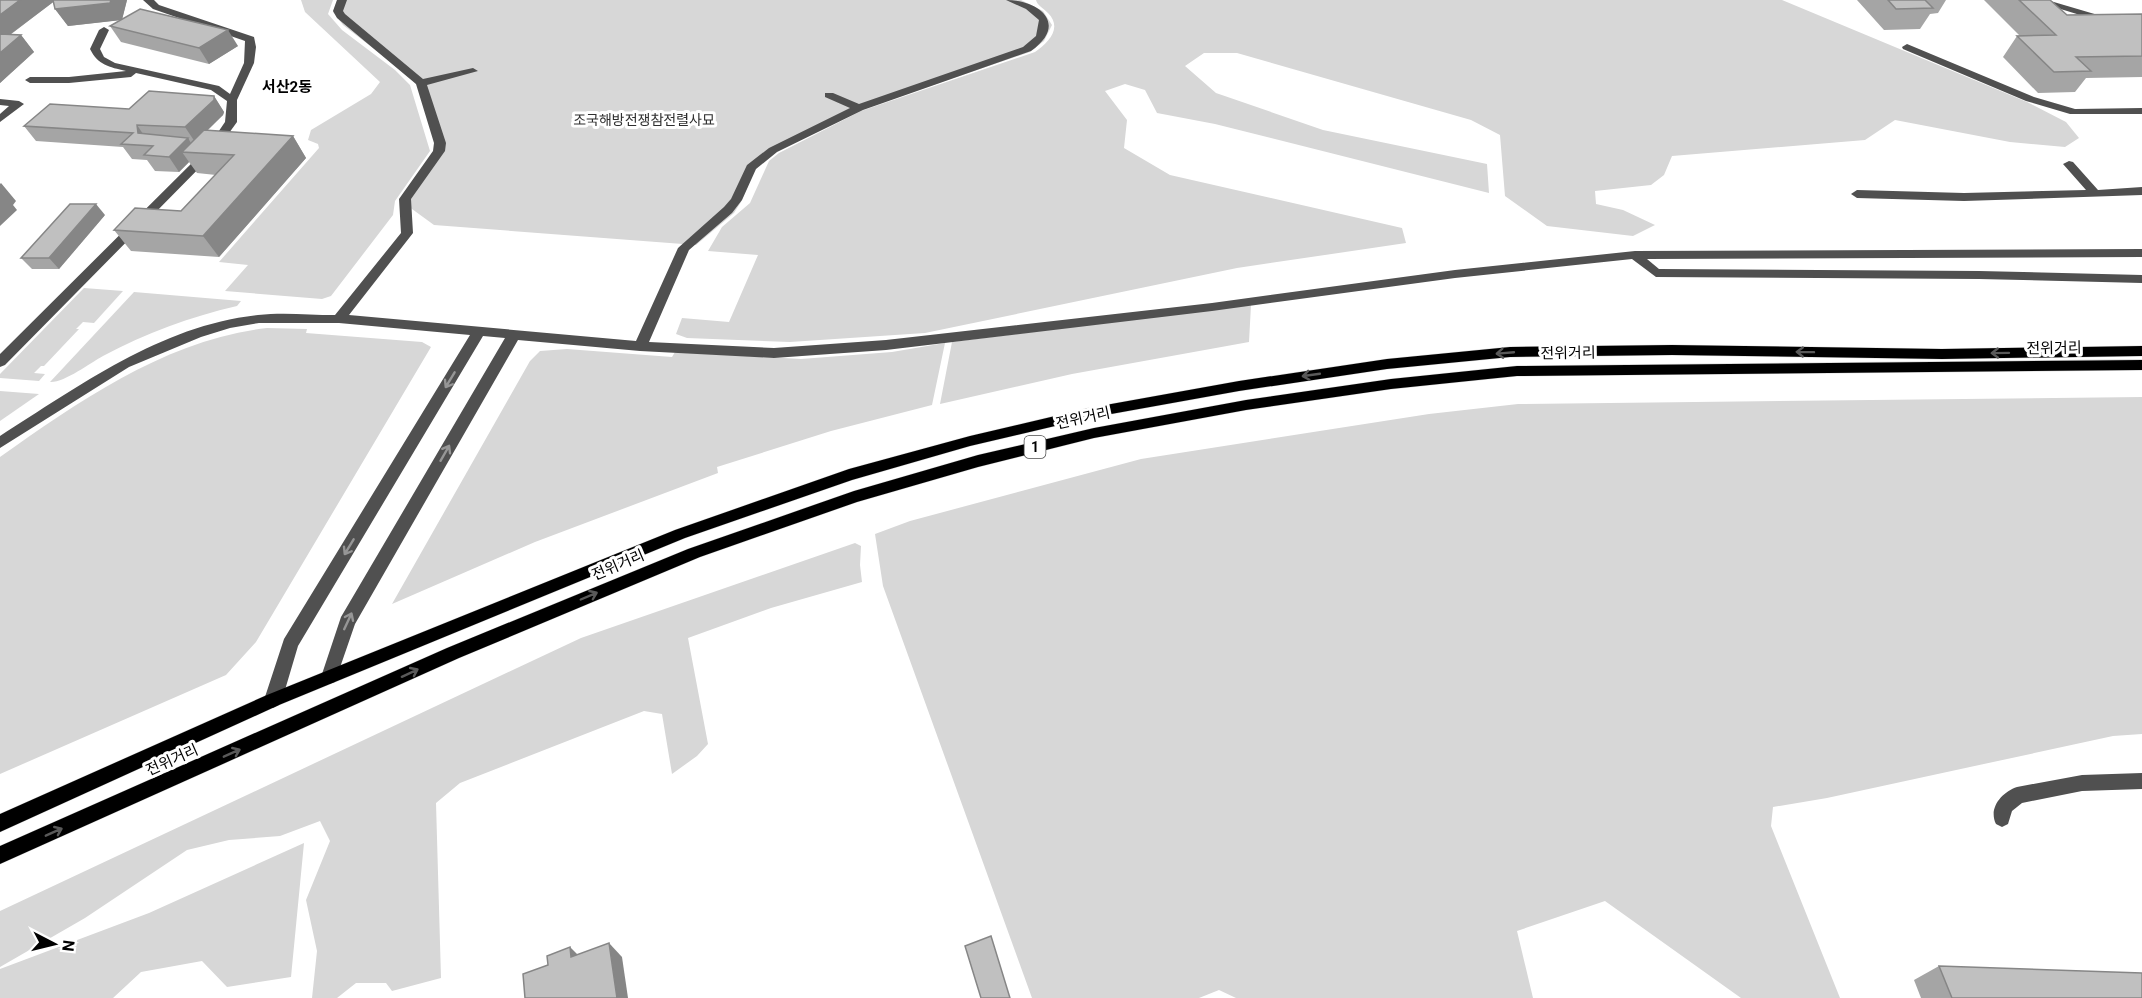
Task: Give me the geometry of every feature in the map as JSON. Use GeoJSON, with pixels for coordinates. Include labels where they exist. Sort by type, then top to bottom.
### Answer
{"type":"FeatureCollection","features":[{"type":"Feature","properties":{"kind":"main road","name":"전위거리"},"geometry":{"type":"LineString","coordinates":[[0,823],[273,700],[680,534],[849,475],[970,441],[1089,413],[1239,386],[1387,364],[1510,352],[1672,350],[1942,354],[2142,351]]}},
{"type":"Feature","properties":{"kind":"main road","name":"전위거리"},"geometry":{"type":"LineString","coordinates":[[0,855],[453,653],[694,553],[854,497],[978,461],[1094,433],[1246,405],[1347,390],[1517,371],[2142,365]]}},
{"type":"Feature","properties":{"kind":"street"},"geometry":{"type":"LineString","coordinates":[[0,362],[231,122],[232,100],[246,72],[252,48],[250,39],[156,7],[148,0]]}},
{"type":"Feature","properties":{"kind":"street"},"geometry":{"type":"LineString","coordinates":[[339,319],[407,233],[405,199],[439,151],[440,143],[421,83],[341,16],[338,11],[342,0]]}},
{"type":"Feature","properties":{"kind":"street"},"geometry":{"type":"LineString","coordinates":[[640,346],[684,248],[728,210],[751,167],[772,150],[858,108],[1021,52],[1033,45],[1044,31],[1044,19],[1029,7],[1011,0]]}},
{"type":"Feature","properties":{"kind":"street"},"geometry":{"type":"LineString","coordinates":[[2036,0],[2142,31]]}},
{"type":"Feature","properties":{"kind":"street"},"geometry":{"type":"LineString","coordinates":[[104,30],[95,49],[100,59],[112,65],[215,88],[232,100]]}},
{"type":"Feature","properties":{"kind":"street"},"geometry":{"type":"LineString","coordinates":[[1907,47],[2030,99],[2074,112],[2142,111]]}},
{"type":"Feature","properties":{"kind":"street"},"geometry":{"type":"LineString","coordinates":[[421,83],[473,71]]}},
{"type":"Feature","properties":{"kind":"street"},"geometry":{"type":"LineString","coordinates":[[30,80],[69,80],[143,72]]}},
{"type":"Feature","properties":{"kind":"street"},"geometry":{"type":"LineString","coordinates":[[829,95],[858,108]]}},
{"type":"Feature","properties":{"kind":"street"},"geometry":{"type":"LineString","coordinates":[[0,102],[19,104],[0,119]]}},
{"type":"Feature","properties":{"kind":"street"},"geometry":{"type":"LineString","coordinates":[[2069,164],[2096,194]]}},
{"type":"Feature","properties":{"kind":"street"},"geometry":{"type":"LineString","coordinates":[[1857,194],[2016,198],[2142,191]]}},
{"type":"Feature","properties":{"kind":"street"},"geometry":{"type":"LineString","coordinates":[[0,443],[124,364],[196,334],[229,324],[259,319],[339,319],[640,346],[774,353],[886,345],[1212,307],[1455,274],[1635,255],[2142,253]]}},
{"type":"Feature","properties":{"kind":"street"},"geometry":{"type":"LineString","coordinates":[[1635,255],[1656,273],[1979,275],[2142,279]]}},
{"type":"Feature","properties":{"kind":"street"},"geometry":{"type":"LineString","coordinates":[[273,700],[290,644],[480,330]]}},
{"type":"Feature","properties":{"kind":"street"},"geometry":{"type":"LineString","coordinates":[[329,677],[347,622],[515,333]]}},
{"type":"Feature","properties":{"kind":"street"},"geometry":{"type":"LineString","coordinates":[[2002,818],[2004,807],[2016,795],[2082,783],[2142,781]]}},
{"type":"Feature","properties":{"kind":"green space"},"geometry":{"type":"Polygon","coordinates":[[[301,0],[333,0],[328,14],[342,30],[395,70],[410,85],[430,151],[395,201],[393,215],[331,296],[322,299],[225,291],[248,265],[219,262],[319,148],[318,144],[308,140],[311,130],[371,94],[380,82],[305,12],[301,0]]]}},
{"type":"Feature","properties":{"kind":"green space","name":"조국해방전쟁참전렬사묘"},"geometry":{"type":"Polygon","coordinates":[[[337,0],[1021,0],[1043,11],[1052,25],[1044,41],[1030,52],[860,110],[776,151],[756,167],[734,213],[696,245],[434,225],[401,201],[432,159],[436,143],[417,85],[409,76],[343,25],[333,12],[337,0]]]}},
{"type":"Feature","properties":{"kind":"green space"},"geometry":{"type":"Polygon","coordinates":[[[1036,0],[1782,0],[2027,102],[2066,122],[2079,138],[2065,147],[2010,142],[1895,120],[1865,140],[1672,156],[1664,175],[1651,185],[1595,191],[1596,204],[1623,210],[1655,225],[1633,236],[1547,226],[1505,196],[1500,135],[1471,120],[1237,53],[1204,53],[1185,66],[1216,93],[1323,130],[1487,164],[1489,193],[1215,124],[1157,113],[1145,90],[1125,84],[1105,91],[1127,120],[1124,148],[1170,175],[1402,228],[1406,243],[1237,268],[925,333],[790,342],[687,338],[676,334],[682,318],[729,322],[758,255],[708,251],[722,227],[750,203],[769,161],[779,153],[861,111],[1035,52],[1049,40],[1054,30],[1052,19],[1036,0]]]}},
{"type":"Feature","properties":{"kind":"green space"},"geometry":{"type":"Polygon","coordinates":[[[84,288],[123,291],[94,323],[83,322],[44,366],[34,373],[45,374],[39,381],[0,378],[0,374],[84,288]]]}},
{"type":"Feature","properties":{"kind":"green space"},"geometry":{"type":"Polygon","coordinates":[[[134,292],[241,301],[237,306],[202,315],[152,333],[103,356],[69,376],[50,382],[134,292]]]}},
{"type":"Feature","properties":{"kind":"green space"},"geometry":{"type":"Polygon","coordinates":[[[1251,305],[1249,342],[1072,374],[940,404],[952,342],[1251,305]]]}},
{"type":"Feature","properties":{"kind":"green space"},"geometry":{"type":"Polygon","coordinates":[[[267,328],[307,329],[306,333],[422,342],[431,347],[256,642],[226,675],[0,774],[0,457],[93,394],[159,359],[194,345],[267,328]]]}},
{"type":"Feature","properties":{"kind":"green space"},"geometry":{"type":"Polygon","coordinates":[[[945,343],[932,405],[831,431],[717,467],[718,473],[535,542],[392,604],[530,361],[540,351],[567,349],[672,357],[675,352],[801,359],[892,352],[945,343]]]}},
{"type":"Feature","properties":{"kind":"green space"},"geometry":{"type":"Polygon","coordinates":[[[0,391],[39,394],[0,421],[0,391]]]}},
{"type":"Feature","properties":{"kind":"green space"},"geometry":{"type":"Polygon","coordinates":[[[2142,397],[2142,734],[2113,736],[1827,798],[1773,807],[1771,826],[1840,998],[1741,998],[1605,901],[1517,931],[1533,998],[1236,998],[1219,990],[1199,998],[1032,998],[883,586],[875,534],[910,521],[1141,459],[1429,414],[1518,404],[2142,397]]]}},
{"type":"Feature","properties":{"kind":"green space"},"geometry":{"type":"Polygon","coordinates":[[[855,543],[861,546],[862,582],[771,608],[688,638],[708,744],[697,756],[672,774],[662,714],[644,711],[460,783],[436,803],[441,978],[392,991],[386,983],[356,983],[337,998],[312,998],[317,951],[306,900],[330,841],[320,821],[280,836],[229,840],[187,850],[85,918],[0,967],[0,911],[581,638],[855,543]]]}},
{"type":"Feature","properties":{"kind":"green space"},"geometry":{"type":"Polygon","coordinates":[[[304,843],[291,977],[227,987],[202,961],[141,972],[113,998],[0,998],[0,969],[149,913],[304,843]]]}},
{"type":"Feature","properties":{"kind":"building"},"geometry":{"type":"Polygon","coordinates":[[[0,0],[20,0],[0,15],[0,0]]]}},
{"type":"Feature","properties":{"kind":"building"},"geometry":{"type":"Polygon","coordinates":[[[53,0],[111,0],[110,3],[55,9],[53,0]]]}},
{"type":"Feature","properties":{"kind":"building"},"geometry":{"type":"Polygon","coordinates":[[[1888,0],[1925,0],[1933,8],[1896,9],[1888,0]]]}},
{"type":"Feature","properties":{"kind":"building"},"geometry":{"type":"Polygon","coordinates":[[[2019,0],[2050,0],[2067,15],[2142,14],[2142,56],[2076,57],[2091,71],[2054,72],[2017,36],[2056,35],[2019,0]]]}},
{"type":"Feature","properties":{"kind":"building"},"geometry":{"type":"Polygon","coordinates":[[[140,9],[228,30],[199,48],[110,26],[140,9]]]}},
{"type":"Feature","properties":{"kind":"building"},"geometry":{"type":"Polygon","coordinates":[[[0,34],[21,35],[0,53],[0,34]]]}},
{"type":"Feature","properties":{"kind":"building"},"geometry":{"type":"Polygon","coordinates":[[[149,91],[214,96],[214,100],[185,127],[137,125],[138,133],[188,138],[169,157],[144,155],[153,146],[121,144],[133,133],[24,126],[50,104],[129,109],[149,91]]]}},
{"type":"Feature","properties":{"kind":"building"},"geometry":{"type":"Polygon","coordinates":[[[204,130],[293,136],[203,236],[114,230],[135,208],[181,211],[234,155],[182,152],[204,130]]]}},
{"type":"Feature","properties":{"kind":"building"},"geometry":{"type":"Polygon","coordinates":[[[70,204],[96,204],[49,258],[21,258],[70,204]]]}},
{"type":"Feature","properties":{"kind":"building"},"geometry":{"type":"Polygon","coordinates":[[[991,936],[1010,998],[981,998],[965,946],[991,936]]]}},
{"type":"Feature","properties":{"kind":"building"},"geometry":{"type":"Polygon","coordinates":[[[609,943],[617,998],[525,998],[523,974],[548,965],[547,956],[570,947],[571,957],[609,943]]]}},
{"type":"Feature","properties":{"kind":"building"},"geometry":{"type":"Polygon","coordinates":[[[1939,966],[2142,973],[2142,998],[1952,998],[1939,966]]]}},
{"type":"Feature","properties":{"kind":"district","name":"서산2동"},"geometry":{"type":"Point","coordinates":[287,87]}}]}
